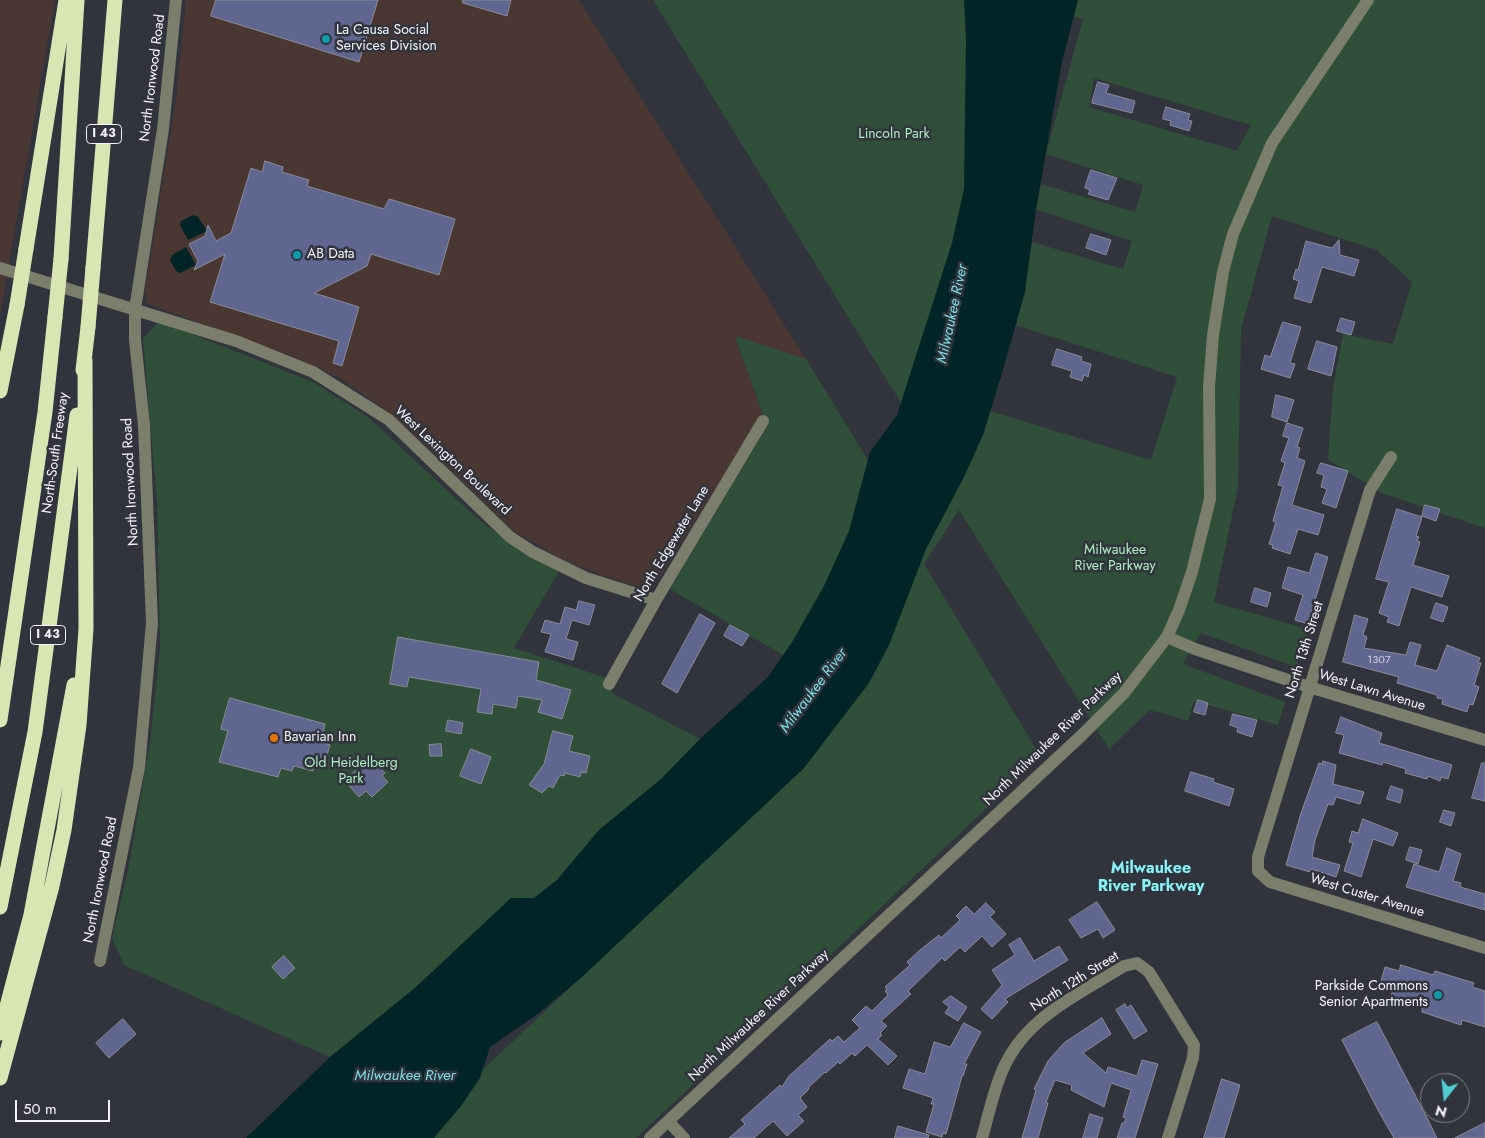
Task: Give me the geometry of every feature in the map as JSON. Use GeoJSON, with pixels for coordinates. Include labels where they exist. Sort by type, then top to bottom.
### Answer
{"type":"FeatureCollection","features":[{"type":"Feature","properties":{"kind":"highway"},"geometry":{"type":"LineString","coordinates":[[0,389],[17,306],[66,0]]}},
{"type":"Feature","properties":{"kind":"highway","name":"North-South Freeway"},"geometry":{"type":"LineString","coordinates":[[0,720],[45,412],[61,259],[77,0]]}},
{"type":"Feature","properties":{"kind":"highway","name":"North-South Freeway"},"geometry":{"type":"LineString","coordinates":[[0,907],[35,732],[85,360],[115,0]]}},
{"type":"Feature","properties":{"kind":"highway"},"geometry":{"type":"LineString","coordinates":[[0,1078],[52,886],[64,830],[79,725],[86,629],[85,360]]}},
{"type":"Feature","properties":{"kind":"highway"},"geometry":{"type":"LineString","coordinates":[[0,1033],[31,915],[86,629]]}},
{"type":"Feature","properties":{"kind":"street","name":"North Ironwood Road"},"geometry":{"type":"LineString","coordinates":[[100,962],[139,768],[152,623],[144,425],[135,340],[135,309],[163,129],[176,0]]}},
{"type":"Feature","properties":{"kind":"street","name":"North Milwaukee River Parkway"},"geometry":{"type":"LineString","coordinates":[[650,1138],[1082,735],[1124,693],[1168,637],[1192,572],[1210,499],[1209,387],[1213,335],[1223,272],[1233,234],[1272,143],[1368,0]]}},
{"type":"Feature","properties":{"kind":"street","name":"West Lexington Boulevard"},"geometry":{"type":"LineString","coordinates":[[0,268],[236,341],[313,372],[389,420],[510,536],[533,552],[586,578],[656,600]]}},
{"type":"Feature","properties":{"kind":"street","name":"North Edgewater Lane"},"geometry":{"type":"LineString","coordinates":[[608,684],[763,421]]}},
{"type":"Feature","properties":{"kind":"street","name":"North 13th Street"},"geometry":{"type":"LineString","coordinates":[[1258,857],[1308,687],[1370,490],[1392,457]]}},
{"type":"Feature","properties":{"kind":"street","name":"West Lawn Avenue"},"geometry":{"type":"LineString","coordinates":[[1168,637],[1195,649],[1308,687],[1485,740]]}},
{"type":"Feature","properties":{"kind":"street","name":"West Custer Avenue"},"geometry":{"type":"LineString","coordinates":[[1258,857],[1258,871],[1270,882],[1485,948]]}},
{"type":"Feature","properties":{"kind":"street","name":"North 12th Street"},"geometry":{"type":"LineString","coordinates":[[982,1138],[1004,1066],[1016,1046],[1038,1020],[1124,966],[1138,964],[1149,972],[1194,1045],[1193,1058],[1168,1138]]}},
{"type":"Feature","properties":{"kind":"street"},"geometry":{"type":"LineString","coordinates":[[668,1121],[684,1138]]}},
{"type":"Feature","properties":{"kind":"shaded area"},"geometry":{"type":"Polygon","coordinates":[[[0,0],[55,0],[0,314],[0,0]]]}},
{"type":"Feature","properties":{"kind":"shaded area"},"geometry":{"type":"Polygon","coordinates":[[[186,0],[579,0],[806,359],[735,337],[762,413],[657,582],[652,585],[636,586],[604,576],[560,558],[513,530],[409,430],[380,406],[338,377],[289,355],[148,304],[145,291],[176,100],[186,0]]]}},
{"type":"Feature","properties":{"kind":"green space","name":"Milwaukee River Parkway"},"geometry":{"type":"Polygon","coordinates":[[[653,0],[1485,0],[1485,528],[1384,494],[1328,460],[1333,388],[1343,334],[1393,344],[1412,282],[1377,250],[1272,216],[1241,330],[1238,487],[1214,602],[1308,629],[1296,667],[1201,633],[1183,664],[1285,702],[1278,725],[1194,701],[1188,721],[1150,710],[1109,749],[959,510],[924,564],[1041,757],[636,1138],[410,1138],[804,768],[835,727],[783,655],[670,589],[767,426],[735,336],[806,359],[874,470],[973,457],[990,411],[1151,460],[1177,377],[1016,325],[1032,242],[1123,269],[1132,241],[1036,209],[1041,184],[1135,212],[1143,185],[1046,154],[1083,19],[1069,15],[909,416],[653,0]],[[1094,78],[1089,107],[1237,151],[1251,125],[1094,78]]]}},
{"type":"Feature","properties":{"kind":"green space","name":"Old Heidelberg Park"},"geometry":{"type":"Polygon","coordinates":[[[159,321],[313,382],[368,417],[477,518],[515,547],[559,571],[514,648],[616,681],[612,693],[700,739],[661,779],[599,830],[557,880],[534,898],[511,898],[416,987],[330,1057],[124,965],[112,938],[128,870],[150,743],[160,647],[157,502],[143,339],[159,321]]]}},
{"type":"Feature","properties":{"kind":"water","name":"Milwaukee River"},"geometry":{"type":"Polygon","coordinates":[[[964,0],[1078,0],[1062,62],[1036,209],[1025,292],[1002,373],[983,435],[964,477],[926,549],[889,645],[869,683],[804,768],[582,977],[539,1013],[490,1047],[480,1078],[461,1106],[434,1138],[246,1138],[330,1057],[416,987],[511,898],[534,898],[557,880],[599,830],[661,779],[700,739],[768,677],[792,642],[824,586],[849,531],[870,452],[897,415],[952,243],[964,189],[966,39],[964,0]]]}},
{"type":"Feature","properties":{"kind":"water"},"geometry":{"type":"Polygon","coordinates":[[[193,215],[198,217],[207,231],[188,240],[180,225],[181,221],[193,215]]]}},
{"type":"Feature","properties":{"kind":"water"},"geometry":{"type":"Polygon","coordinates":[[[186,247],[196,265],[180,273],[176,271],[170,260],[172,255],[186,247]]]}},
{"type":"Feature","properties":{"kind":"building","name":"La Causa Social Services Division"},"geometry":{"type":"Polygon","coordinates":[[[216,0],[378,0],[359,62],[211,16],[216,0]]]}},
{"type":"Feature","properties":{"kind":"building"},"geometry":{"type":"Polygon","coordinates":[[[463,0],[511,0],[507,16],[463,3],[463,0]]]}},
{"type":"Feature","properties":{"kind":"building"},"geometry":{"type":"Polygon","coordinates":[[[1098,82],[1109,85],[1106,93],[1135,101],[1132,113],[1092,103],[1098,82]]]}},
{"type":"Feature","properties":{"kind":"building"},"geometry":{"type":"Polygon","coordinates":[[[1166,107],[1190,114],[1188,120],[1192,121],[1189,131],[1170,125],[1171,121],[1163,119],[1166,107]]]}},
{"type":"Feature","properties":{"kind":"building","name":"AB Data"},"geometry":{"type":"Polygon","coordinates":[[[265,161],[283,167],[282,172],[309,180],[307,186],[384,209],[389,199],[455,219],[439,275],[371,254],[367,266],[314,293],[359,307],[342,366],[333,363],[339,341],[210,302],[225,254],[194,270],[198,261],[189,244],[205,236],[208,225],[216,241],[231,233],[251,168],[262,172],[265,161]]]}},
{"type":"Feature","properties":{"kind":"building"},"geometry":{"type":"Polygon","coordinates":[[[1091,170],[1117,178],[1108,200],[1088,194],[1090,190],[1085,188],[1091,170]]]}},
{"type":"Feature","properties":{"kind":"building"},"geometry":{"type":"Polygon","coordinates":[[[1091,234],[1111,240],[1106,255],[1086,248],[1091,234]]]}},
{"type":"Feature","properties":{"kind":"building"},"geometry":{"type":"Polygon","coordinates":[[[1339,240],[1340,255],[1359,260],[1354,276],[1322,267],[1311,303],[1294,298],[1299,281],[1293,279],[1296,269],[1298,270],[1306,241],[1332,248],[1339,240]]]}},
{"type":"Feature","properties":{"kind":"building"},"geometry":{"type":"Polygon","coordinates":[[[1341,318],[1355,322],[1351,335],[1337,331],[1341,318]]]}},
{"type":"Feature","properties":{"kind":"building"},"geometry":{"type":"Polygon","coordinates":[[[1283,322],[1301,327],[1290,363],[1295,364],[1290,378],[1261,369],[1265,355],[1270,357],[1283,322]]]}},
{"type":"Feature","properties":{"kind":"building"},"geometry":{"type":"Polygon","coordinates":[[[1317,341],[1337,347],[1331,376],[1308,369],[1317,341]]]}},
{"type":"Feature","properties":{"kind":"building"},"geometry":{"type":"Polygon","coordinates":[[[1057,349],[1082,357],[1081,361],[1091,364],[1088,377],[1084,375],[1082,381],[1070,377],[1072,371],[1052,365],[1057,349]]]}},
{"type":"Feature","properties":{"kind":"building"},"geometry":{"type":"Polygon","coordinates":[[[1276,395],[1294,400],[1287,422],[1272,417],[1276,395]]]}},
{"type":"Feature","properties":{"kind":"building"},"geometry":{"type":"Polygon","coordinates":[[[1287,423],[1303,428],[1297,447],[1300,448],[1297,458],[1305,461],[1292,505],[1324,515],[1318,535],[1298,529],[1290,554],[1272,548],[1273,545],[1269,544],[1276,522],[1273,521],[1283,486],[1278,485],[1285,463],[1281,461],[1289,438],[1283,436],[1287,423]]]}},
{"type":"Feature","properties":{"kind":"building"},"geometry":{"type":"Polygon","coordinates":[[[1321,463],[1348,471],[1336,508],[1322,503],[1327,489],[1321,487],[1324,475],[1317,473],[1321,463]]]}},
{"type":"Feature","properties":{"kind":"building"},"geometry":{"type":"Polygon","coordinates":[[[1425,505],[1440,509],[1436,521],[1422,516],[1425,505]]]}},
{"type":"Feature","properties":{"kind":"building"},"geometry":{"type":"Polygon","coordinates":[[[1397,509],[1422,517],[1416,536],[1419,537],[1417,541],[1420,542],[1413,565],[1449,576],[1442,597],[1411,587],[1399,626],[1387,622],[1389,617],[1379,613],[1389,582],[1376,579],[1397,509]]]}},
{"type":"Feature","properties":{"kind":"building"},"geometry":{"type":"Polygon","coordinates":[[[1316,553],[1328,557],[1308,624],[1295,620],[1303,595],[1282,588],[1288,567],[1309,573],[1316,553]]]}},
{"type":"Feature","properties":{"kind":"building"},"geometry":{"type":"Polygon","coordinates":[[[1255,588],[1271,593],[1267,607],[1251,602],[1255,588]]]}},
{"type":"Feature","properties":{"kind":"building"},"geometry":{"type":"Polygon","coordinates":[[[579,601],[595,605],[589,625],[572,620],[566,639],[578,642],[573,660],[545,652],[551,634],[541,632],[545,620],[560,624],[565,607],[576,610],[579,601]]]}},
{"type":"Feature","properties":{"kind":"building"},"geometry":{"type":"Polygon","coordinates":[[[1436,603],[1448,607],[1443,622],[1431,618],[1436,603]]]}},
{"type":"Feature","properties":{"kind":"building"},"geometry":{"type":"Polygon","coordinates":[[[700,614],[715,623],[677,693],[662,684],[700,614]]]}},
{"type":"Feature","properties":{"kind":"building"},"geometry":{"type":"Polygon","coordinates":[[[1355,615],[1368,619],[1363,635],[1367,637],[1364,648],[1406,655],[1410,642],[1421,645],[1415,665],[1437,671],[1447,645],[1480,658],[1478,663],[1481,663],[1474,685],[1479,687],[1473,705],[1469,704],[1467,712],[1442,704],[1443,699],[1437,698],[1437,695],[1397,683],[1399,677],[1343,662],[1355,615]]]}},
{"type":"Feature","properties":{"kind":"building"},"geometry":{"type":"Polygon","coordinates":[[[730,625],[749,635],[742,646],[724,636],[730,625]]]}},
{"type":"Feature","properties":{"kind":"building"},"geometry":{"type":"Polygon","coordinates":[[[398,637],[539,662],[536,680],[571,690],[562,719],[538,712],[542,700],[518,696],[516,708],[493,704],[492,714],[477,712],[481,689],[409,677],[407,687],[390,684],[398,637]]]}},
{"type":"Feature","properties":{"kind":"building","name":"Bavarian Inn"},"geometry":{"type":"Polygon","coordinates":[[[230,698],[325,724],[321,742],[330,745],[324,765],[315,762],[313,771],[294,766],[292,771],[281,768],[278,777],[219,762],[228,731],[221,729],[230,698]]]}},
{"type":"Feature","properties":{"kind":"building"},"geometry":{"type":"Polygon","coordinates":[[[1198,700],[1208,703],[1205,715],[1194,712],[1198,700]]]}},
{"type":"Feature","properties":{"kind":"building"},"geometry":{"type":"Polygon","coordinates":[[[1233,714],[1257,720],[1252,737],[1237,732],[1238,728],[1230,725],[1233,714]]]}},
{"type":"Feature","properties":{"kind":"building"},"geometry":{"type":"Polygon","coordinates":[[[1341,717],[1382,733],[1379,743],[1452,765],[1448,779],[1441,777],[1440,781],[1428,776],[1427,779],[1405,773],[1406,769],[1383,762],[1382,765],[1339,753],[1344,735],[1336,733],[1341,717]]]}},
{"type":"Feature","properties":{"kind":"building"},"geometry":{"type":"Polygon","coordinates":[[[448,720],[463,723],[461,734],[446,731],[448,720]]]}},
{"type":"Feature","properties":{"kind":"building"},"geometry":{"type":"Polygon","coordinates":[[[553,731],[573,736],[569,751],[590,756],[586,773],[581,772],[580,777],[565,773],[564,776],[560,775],[553,788],[549,786],[542,793],[529,785],[544,764],[553,731]]]}},
{"type":"Feature","properties":{"kind":"building"},"geometry":{"type":"Polygon","coordinates":[[[441,744],[442,756],[430,756],[429,745],[441,744]]]}},
{"type":"Feature","properties":{"kind":"building"},"geometry":{"type":"Polygon","coordinates":[[[471,749],[491,757],[481,784],[460,776],[471,749]]]}},
{"type":"Feature","properties":{"kind":"building"},"geometry":{"type":"Polygon","coordinates":[[[370,757],[385,773],[382,776],[388,782],[372,797],[366,791],[359,797],[345,781],[370,757]]]}},
{"type":"Feature","properties":{"kind":"building"},"geometry":{"type":"Polygon","coordinates":[[[1323,761],[1336,765],[1333,784],[1364,792],[1360,804],[1336,797],[1333,805],[1328,804],[1315,840],[1312,857],[1340,865],[1336,877],[1311,869],[1310,872],[1286,865],[1301,813],[1319,763],[1322,764],[1323,761]]]}},
{"type":"Feature","properties":{"kind":"building"},"geometry":{"type":"Polygon","coordinates":[[[1482,763],[1485,763],[1485,801],[1472,798],[1482,763]]]}},
{"type":"Feature","properties":{"kind":"building"},"geometry":{"type":"Polygon","coordinates":[[[1191,772],[1214,779],[1213,782],[1234,789],[1229,806],[1185,791],[1191,772]]]}},
{"type":"Feature","properties":{"kind":"building"},"geometry":{"type":"Polygon","coordinates":[[[1391,786],[1403,790],[1400,803],[1387,799],[1391,786]]]}},
{"type":"Feature","properties":{"kind":"building"},"geometry":{"type":"Polygon","coordinates":[[[1444,810],[1455,813],[1451,826],[1440,822],[1444,810]]]}},
{"type":"Feature","properties":{"kind":"building"},"geometry":{"type":"Polygon","coordinates":[[[1363,819],[1398,833],[1393,846],[1373,839],[1361,877],[1344,871],[1353,843],[1349,842],[1352,831],[1358,833],[1363,819]]]}},
{"type":"Feature","properties":{"kind":"building"},"geometry":{"type":"Polygon","coordinates":[[[1410,847],[1422,850],[1418,864],[1406,860],[1410,847]]]}},
{"type":"Feature","properties":{"kind":"building"},"geometry":{"type":"Polygon","coordinates":[[[1447,848],[1461,854],[1453,881],[1461,883],[1460,887],[1485,894],[1485,910],[1406,887],[1414,864],[1439,872],[1447,848]]]}},
{"type":"Feature","properties":{"kind":"building"},"geometry":{"type":"Polygon","coordinates":[[[1097,902],[1115,930],[1103,938],[1098,929],[1081,938],[1069,920],[1097,902]]]}},
{"type":"Feature","properties":{"kind":"building"},"geometry":{"type":"Polygon","coordinates":[[[986,903],[995,912],[990,917],[1006,934],[992,947],[982,936],[965,952],[960,947],[945,961],[942,958],[908,991],[911,994],[881,1021],[887,1026],[880,1033],[882,1035],[878,1039],[897,1056],[888,1065],[867,1045],[855,1056],[852,1053],[840,1064],[838,1062],[808,1088],[800,1098],[807,1107],[798,1115],[804,1121],[787,1136],[773,1121],[754,1138],[729,1138],[745,1124],[741,1120],[780,1085],[782,1087],[789,1076],[830,1039],[832,1041],[838,1036],[844,1042],[860,1028],[852,1020],[866,1006],[872,1011],[888,995],[885,987],[910,965],[907,962],[920,950],[939,935],[941,938],[960,920],[956,916],[966,906],[974,914],[986,903]]]}},
{"type":"Feature","properties":{"kind":"building"},"geometry":{"type":"Polygon","coordinates":[[[1020,938],[1034,961],[1059,946],[1068,960],[1005,999],[1008,1002],[992,1019],[981,1009],[1002,985],[992,970],[1015,955],[1009,945],[1020,938]]]}},
{"type":"Feature","properties":{"kind":"building"},"geometry":{"type":"Polygon","coordinates":[[[284,956],[295,968],[283,979],[272,967],[284,956]]]}},
{"type":"Feature","properties":{"kind":"building","name":"Parkside Commons Senior Apartments"},"geometry":{"type":"Polygon","coordinates":[[[1401,965],[1433,975],[1435,971],[1474,983],[1472,987],[1485,991],[1485,1027],[1462,1020],[1461,1025],[1422,1012],[1422,1008],[1391,998],[1392,992],[1379,988],[1385,967],[1399,971],[1401,965]]]}},
{"type":"Feature","properties":{"kind":"building"},"geometry":{"type":"Polygon","coordinates":[[[951,996],[967,1007],[958,1021],[945,1013],[949,1007],[943,1002],[951,996]]]}},
{"type":"Feature","properties":{"kind":"building"},"geometry":{"type":"Polygon","coordinates":[[[1125,1004],[1127,1008],[1131,1005],[1147,1031],[1134,1039],[1116,1010],[1125,1004]]]}},
{"type":"Feature","properties":{"kind":"building"},"geometry":{"type":"Polygon","coordinates":[[[1102,1018],[1111,1034],[1083,1053],[1106,1073],[1108,1067],[1137,1076],[1142,1060],[1158,1064],[1135,1138],[1117,1138],[1122,1123],[1124,1123],[1126,1118],[1123,1117],[1131,1090],[1111,1083],[1104,1107],[1071,1090],[1072,1085],[1055,1080],[1046,1102],[1048,1103],[1038,1138],[1022,1138],[1036,1090],[1034,1089],[1048,1061],[1064,1043],[1102,1018]]]}},
{"type":"Feature","properties":{"kind":"building"},"geometry":{"type":"Polygon","coordinates":[[[123,1019],[136,1034],[109,1058],[96,1043],[123,1019]]]}},
{"type":"Feature","properties":{"kind":"building"},"geometry":{"type":"Polygon","coordinates":[[[1377,1022],[1420,1105],[1420,1123],[1429,1123],[1437,1138],[1394,1138],[1342,1040],[1377,1022]]]}},
{"type":"Feature","properties":{"kind":"building"},"geometry":{"type":"Polygon","coordinates":[[[964,1023],[981,1032],[964,1064],[967,1064],[946,1134],[943,1133],[942,1137],[926,1132],[934,1104],[931,1104],[933,1098],[903,1088],[909,1069],[925,1074],[934,1042],[950,1047],[964,1023]]]}},
{"type":"Feature","properties":{"kind":"building"},"geometry":{"type":"Polygon","coordinates":[[[1222,1079],[1240,1085],[1224,1138],[1204,1138],[1222,1079]]]}},
{"type":"Feature","properties":{"kind":"building"},"geometry":{"type":"Polygon","coordinates":[[[1090,1114],[1103,1118],[1097,1138],[1083,1138],[1090,1114]]]}},
{"type":"Feature","properties":{"kind":"building"},"geometry":{"type":"Polygon","coordinates":[[[1485,1123],[1485,1138],[1455,1138],[1485,1123]]]}},
{"type":"Feature","properties":{"kind":"building"},"geometry":{"type":"Polygon","coordinates":[[[898,1126],[929,1135],[928,1138],[895,1138],[898,1126]]]}},
{"type":"Feature","properties":{"kind":"place","name":"La Causa Social Services Division"},"geometry":{"type":"Point","coordinates":[326,39]}},
{"type":"Feature","properties":{"kind":"place","name":"AB Data"},"geometry":{"type":"Point","coordinates":[297,255]}},
{"type":"Feature","properties":{"kind":"place","name":"Bavarian Inn"},"geometry":{"type":"Point","coordinates":[274,738]}},
{"type":"Feature","properties":{"kind":"place","name":"Parkside Commons Senior Apartments"},"geometry":{"type":"Point","coordinates":[1438,995]}},
{"type":"Feature","properties":{"kind":"district","name":"Milwaukee River Parkway"},"geometry":{"type":"Point","coordinates":[1151,878]}},
{"type":"Feature","properties":{"kind":"park label","name":"Lincoln Park"},"geometry":{"type":"Point","coordinates":[894,135]}}]}
